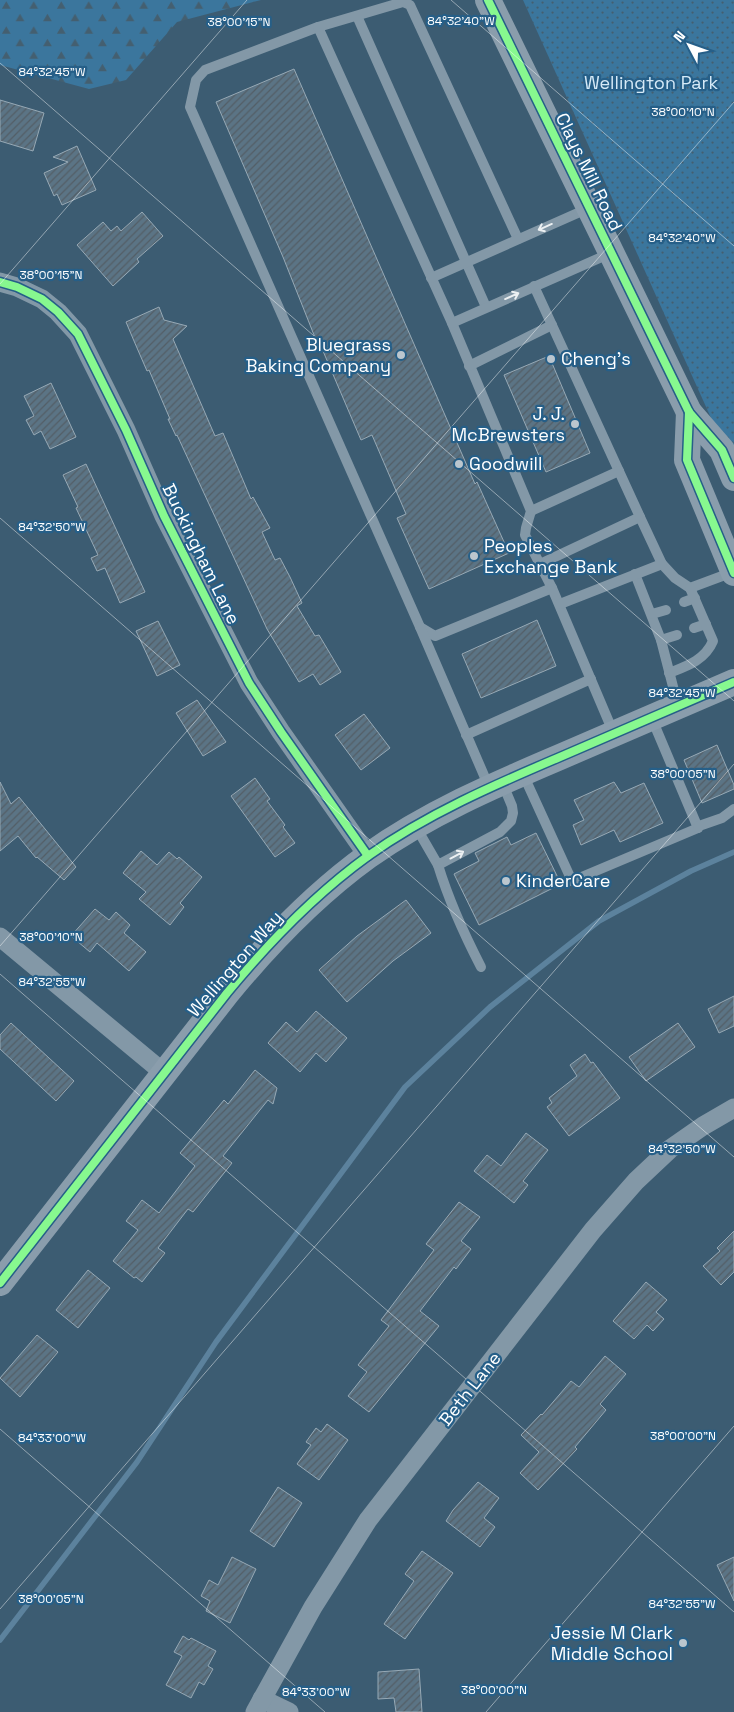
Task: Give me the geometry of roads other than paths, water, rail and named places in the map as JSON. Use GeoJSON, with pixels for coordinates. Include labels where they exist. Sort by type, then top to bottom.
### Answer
{"type":"FeatureCollection","features":[{"type":"Feature","properties":{"kind":"street","name":"Clays Mill Road"},"geometry":{"type":"LineString","coordinates":[[488,0],[689,412],[722,450],[734,478]]}},
{"type":"Feature","properties":{"kind":"street","name":"Buckingham Lane"},"geometry":{"type":"LineString","coordinates":[[0,282],[17,287],[42,299],[58,312],[78,334],[126,430],[164,516],[249,682],[281,732],[368,856]]}},
{"type":"Feature","properties":{"kind":"street","name":"Clays Mill Road"},"geometry":{"type":"LineString","coordinates":[[689,412],[687,460],[734,572]]}},
{"type":"Feature","properties":{"kind":"street","name":"Wellington Way"},"geometry":{"type":"LineString","coordinates":[[0,1283],[262,951],[295,917],[326,890],[368,856],[415,826],[504,781],[734,682]]}},
{"type":"Feature","properties":{"kind":"street"},"geometry":{"type":"LineString","coordinates":[[0,937],[164,1073]]}},
{"type":"Feature","properties":{"kind":"street","name":"Beth Lane"},"geometry":{"type":"LineString","coordinates":[[258,1706],[313,1607],[368,1520],[593,1230],[636,1181],[670,1149],[703,1126],[734,1108]]}},
{"type":"Feature","properties":{"kind":"street"},"geometry":{"type":"LineString","coordinates":[[258,1706],[289,1712]]}},
{"type":"Feature","properties":{"kind":"lane"},"geometry":{"type":"LineString","coordinates":[[518,239],[410,5],[403,2],[318,26],[205,70],[196,80],[190,107],[466,735],[504,781],[572,882],[698,828],[698,826],[722,818],[734,809]]}},
{"type":"Feature","properties":{"kind":"lane"},"geometry":{"type":"LineString","coordinates":[[357,16],[486,308]]}},
{"type":"Feature","properties":{"kind":"lane"},"geometry":{"type":"LineString","coordinates":[[318,26],[452,323],[531,511],[525,535],[560,604],[614,734]]}},
{"type":"Feature","properties":{"kind":"lane"},"geometry":{"type":"LineString","coordinates":[[432,278],[590,207]]}},
{"type":"Feature","properties":{"kind":"lane"},"geometry":{"type":"LineString","coordinates":[[452,323],[612,252]]}},
{"type":"Feature","properties":{"kind":"lane"},"geometry":{"type":"LineString","coordinates":[[534,286],[662,564],[693,593],[713,641],[709,651],[692,664],[669,673]]}},
{"type":"Feature","properties":{"kind":"lane"},"geometry":{"type":"LineString","coordinates":[[469,366],[552,325]]}},
{"type":"Feature","properties":{"kind":"lane"},"geometry":{"type":"LineString","coordinates":[[531,511],[619,471]]}},
{"type":"Feature","properties":{"kind":"lane"},"geometry":{"type":"LineString","coordinates":[[540,564],[640,517]]}},
{"type":"Feature","properties":{"kind":"lane"},"geometry":{"type":"LineString","coordinates":[[560,604],[662,564]]}},
{"type":"Feature","properties":{"kind":"lane"},"geometry":{"type":"LineString","coordinates":[[684,602],[693,593],[734,572]]}},
{"type":"Feature","properties":{"kind":"lane"},"geometry":{"type":"LineString","coordinates":[[635,574],[661,640],[678,706]]}},
{"type":"Feature","properties":{"kind":"lane"},"geometry":{"type":"LineString","coordinates":[[420,627],[435,636],[552,588]]}},
{"type":"Feature","properties":{"kind":"lane"},"geometry":{"type":"LineString","coordinates":[[652,614],[666,610]]}},
{"type":"Feature","properties":{"kind":"lane"},"geometry":{"type":"LineString","coordinates":[[694,628],[706,624]]}},
{"type":"Feature","properties":{"kind":"lane"},"geometry":{"type":"LineString","coordinates":[[661,640],[677,634]]}},
{"type":"Feature","properties":{"kind":"lane"},"geometry":{"type":"LineString","coordinates":[[466,735],[591,679]]}},
{"type":"Feature","properties":{"kind":"lane"},"geometry":{"type":"LineString","coordinates":[[652,718],[698,828]]}},
{"type":"Feature","properties":{"kind":"lane"},"geometry":{"type":"LineString","coordinates":[[438,865],[500,832],[511,821],[512,806],[504,781]]}},
{"type":"Feature","properties":{"kind":"lane"},"geometry":{"type":"LineString","coordinates":[[415,826],[438,865],[458,920],[481,967]]}},
{"type":"Feature","properties":{"kind":"waterway"},"geometry":{"type":"LineString","coordinates":[[0,1640],[137,1462],[216,1342],[405,1087],[490,1007],[599,921],[691,871],[734,852]]}},
{"type":"Feature","properties":{"kind":"place","name":"Bluegrass Baking Company"},"geometry":{"type":"Point","coordinates":[401,355]}},
{"type":"Feature","properties":{"kind":"place","name":"Cheng's"},"geometry":{"type":"Point","coordinates":[551,359]}},
{"type":"Feature","properties":{"kind":"place","name":"J. J. McBrewsters"},"geometry":{"type":"Point","coordinates":[575,424]}},
{"type":"Feature","properties":{"kind":"place","name":"Goodwill"},"geometry":{"type":"Point","coordinates":[459,464]}},
{"type":"Feature","properties":{"kind":"place","name":"Peoples Exchange Bank"},"geometry":{"type":"Point","coordinates":[474,556]}},
{"type":"Feature","properties":{"kind":"place","name":"KinderCare"},"geometry":{"type":"Point","coordinates":[506,881]}},
{"type":"Feature","properties":{"kind":"place","name":"Jessie M Clark Middle School"},"geometry":{"type":"Point","coordinates":[683,1643]}},
{"type":"Feature","properties":{"kind":"park label","name":"Wellington Park"},"geometry":{"type":"Point","coordinates":[651,83]}}]}
